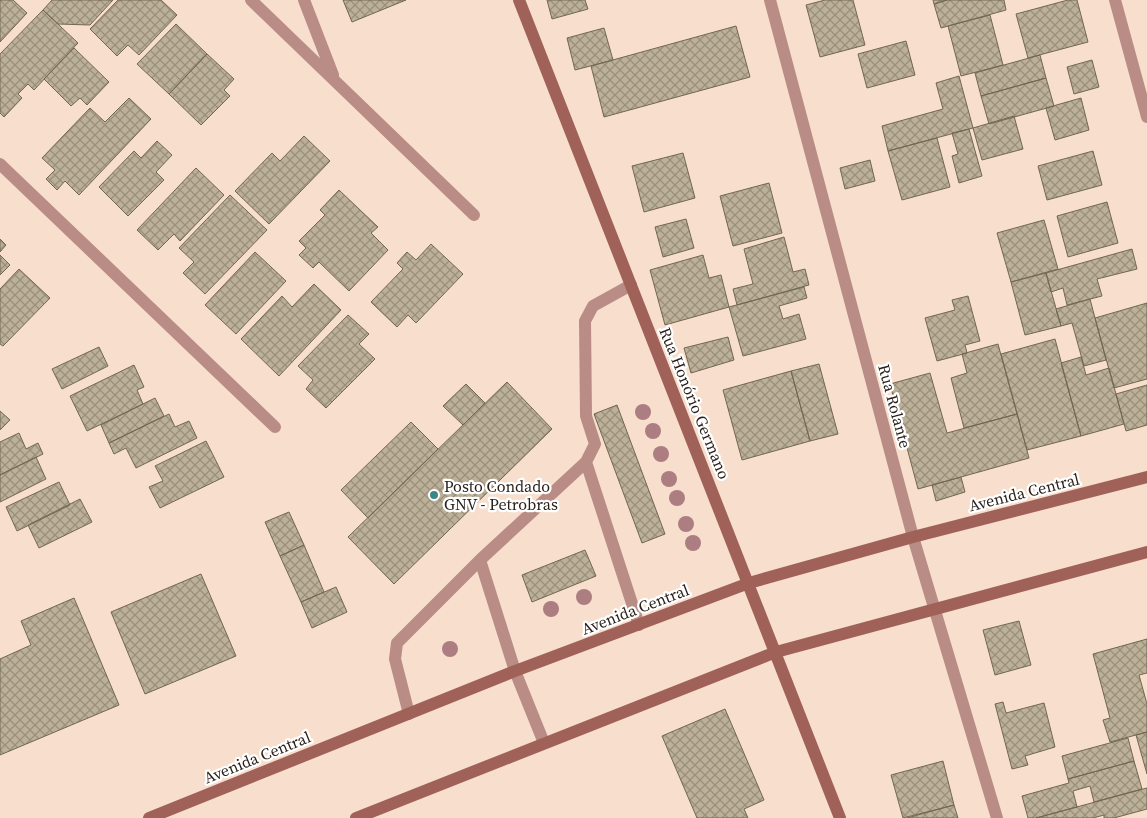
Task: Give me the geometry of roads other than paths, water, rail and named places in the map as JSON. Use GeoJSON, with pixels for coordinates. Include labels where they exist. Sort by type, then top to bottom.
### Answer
{"type":"FeatureCollection","features":[{"type":"Feature","properties":{"kind":"main road","name":"Rua Honório Germano"},"geometry":{"type":"LineString","coordinates":[[519,0],[840,818]]}},
{"type":"Feature","properties":{"kind":"main road","name":"Avenida Central"},"geometry":{"type":"LineString","coordinates":[[149,818],[515,671],[749,584],[913,537],[1147,477]]}},
{"type":"Feature","properties":{"kind":"main road"},"geometry":{"type":"LineString","coordinates":[[356,818],[776,652],[1147,552]]}},
{"type":"Feature","properties":{"kind":"street"},"geometry":{"type":"LineString","coordinates":[[251,0],[474,215]]}},
{"type":"Feature","properties":{"kind":"street"},"geometry":{"type":"LineString","coordinates":[[304,0],[335,80]]}},
{"type":"Feature","properties":{"kind":"street","name":"Rua Rolante"},"geometry":{"type":"LineString","coordinates":[[770,0],[913,537],[997,818]]}},
{"type":"Feature","properties":{"kind":"street"},"geometry":{"type":"LineString","coordinates":[[1115,0],[1147,117]]}},
{"type":"Feature","properties":{"kind":"street"},"geometry":{"type":"LineString","coordinates":[[0,164],[276,427]]}},
{"type":"Feature","properties":{"kind":"street"},"geometry":{"type":"LineString","coordinates":[[409,714],[395,659],[397,643],[480,560],[586,462],[596,444],[586,416],[586,321],[593,306],[632,285]]}},
{"type":"Feature","properties":{"kind":"street"},"geometry":{"type":"LineString","coordinates":[[586,462],[639,625]]}},
{"type":"Feature","properties":{"kind":"street"},"geometry":{"type":"LineString","coordinates":[[480,560],[515,671],[544,743]]}},
{"type":"Feature","properties":{"kind":"place","name":"Posto Condado GNV - Petrobras"},"geometry":{"type":"Point","coordinates":[434,495]}}]}
